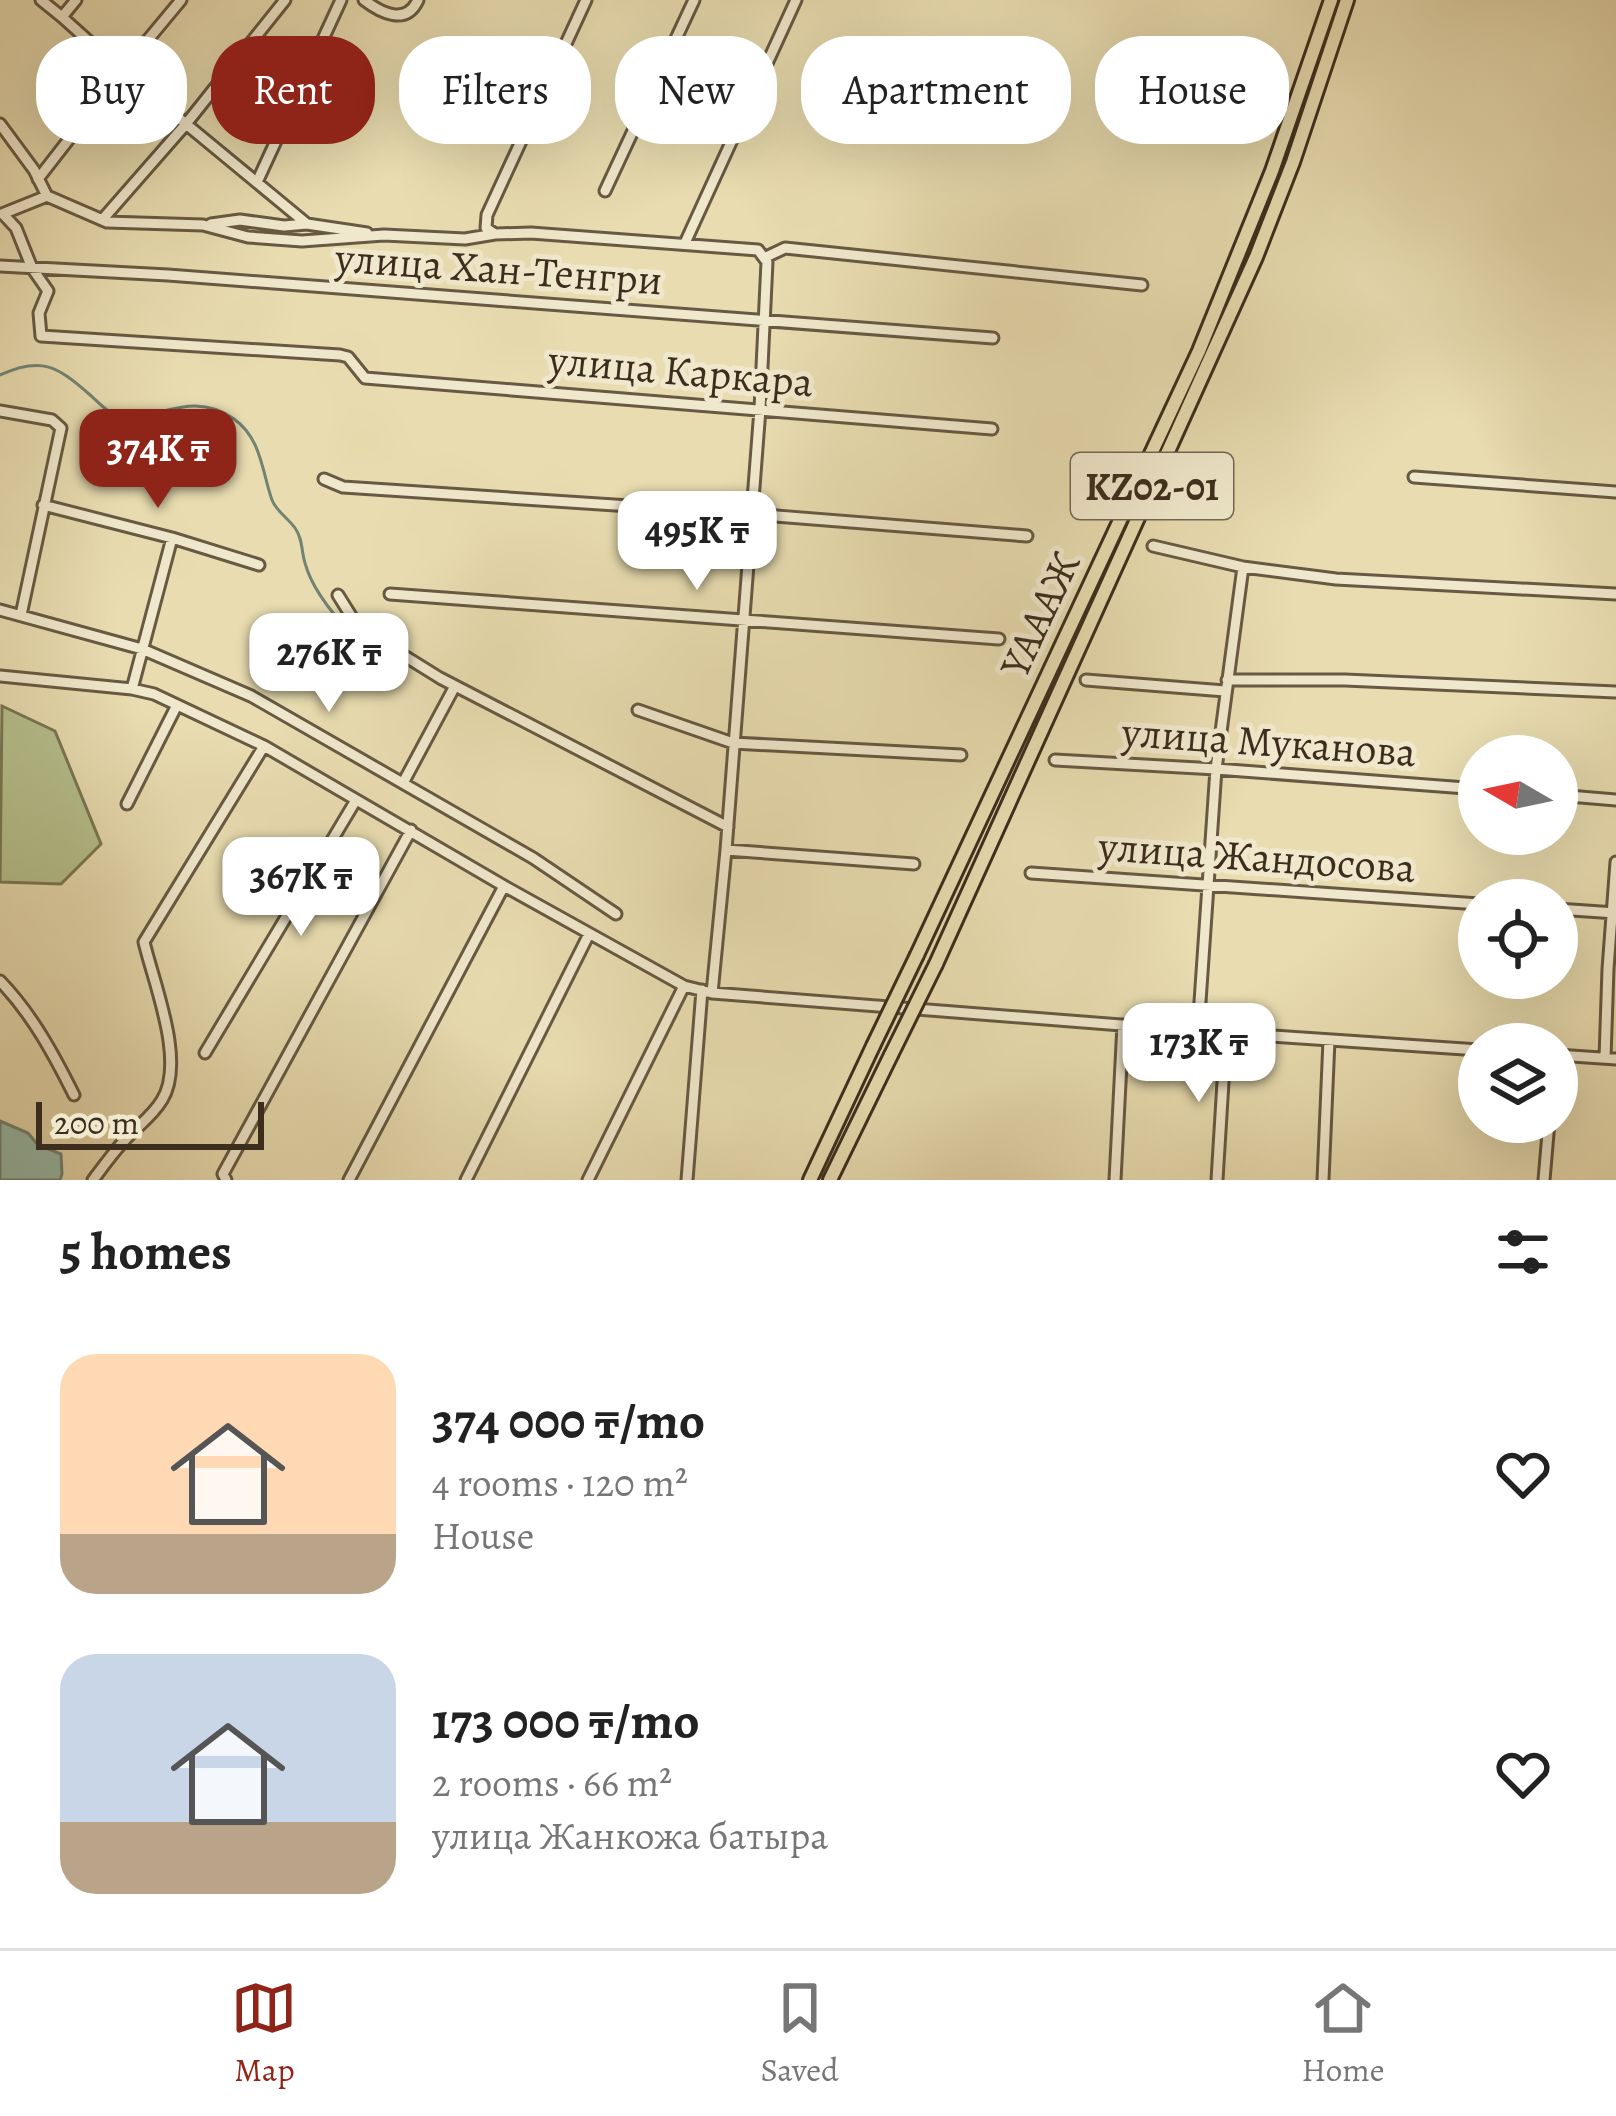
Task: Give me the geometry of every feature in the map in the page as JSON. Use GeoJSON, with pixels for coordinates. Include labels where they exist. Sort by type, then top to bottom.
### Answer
{"type":"FeatureCollection","features":[{"type":"Feature","properties":{"kind":"highway","name":"ҮАААЖ"},"geometry":{"type":"LineString","coordinates":[[810,1180],[1198,351],[1272,171],[1331,0]]}},
{"type":"Feature","properties":{"kind":"highway","name":"ҮАААЖ"},"geometry":{"type":"LineString","coordinates":[[830,1180],[936,964],[1256,257],[1347,0]]}},
{"type":"Feature","properties":{"kind":"street"},"geometry":{"type":"LineString","coordinates":[[40,0],[84,36]]}},
{"type":"Feature","properties":{"kind":"street"},"geometry":{"type":"LineString","coordinates":[[62,16],[76,0]]}},
{"type":"Feature","properties":{"kind":"street"},"geometry":{"type":"LineString","coordinates":[[151,36],[181,0]]}},
{"type":"Feature","properties":{"kind":"street"},"geometry":{"type":"LineString","coordinates":[[187,123],[286,0]]}},
{"type":"Feature","properties":{"kind":"street"},"geometry":{"type":"LineString","coordinates":[[257,182],[341,0]]}},
{"type":"Feature","properties":{"kind":"street"},"geometry":{"type":"LineString","coordinates":[[364,0],[388,15],[402,15],[418,0]]}},
{"type":"Feature","properties":{"kind":"street"},"geometry":{"type":"LineString","coordinates":[[496,234],[486,228],[487,215],[586,0]]}},
{"type":"Feature","properties":{"kind":"street"},"geometry":{"type":"LineString","coordinates":[[605,191],[694,0]]}},
{"type":"Feature","properties":{"kind":"street"},"geometry":{"type":"LineString","coordinates":[[685,244],[796,0]]}},
{"type":"Feature","properties":{"kind":"street"},"geometry":{"type":"LineString","coordinates":[[0,124],[47,196],[102,220],[202,225],[240,220],[465,239],[531,233],[758,250],[766,257],[760,409],[728,827],[688,1180]]}},
{"type":"Feature","properties":{"kind":"street"},"geometry":{"type":"LineString","coordinates":[[187,125],[308,224]]}},
{"type":"Feature","properties":{"kind":"street"},"geometry":{"type":"LineString","coordinates":[[38,179],[65,144]]}},
{"type":"Feature","properties":{"kind":"street"},"geometry":{"type":"LineString","coordinates":[[102,220],[168,144]]}},
{"type":"Feature","properties":{"kind":"street"},"geometry":{"type":"LineString","coordinates":[[32,268],[16,228],[1,215],[47,196]]}},
{"type":"Feature","properties":{"kind":"street"},"geometry":{"type":"LineString","coordinates":[[202,225],[248,237],[302,242],[384,235]]}},
{"type":"Feature","properties":{"kind":"street"},"geometry":{"type":"LineString","coordinates":[[766,257],[785,248],[1142,285]]}},
{"type":"Feature","properties":{"kind":"street","name":"улица Хан-Тенгри"},"geometry":{"type":"LineString","coordinates":[[0,266],[993,338]]}},
{"type":"Feature","properties":{"kind":"street","name":"улица Каркара"},"geometry":{"type":"LineString","coordinates":[[32,268],[48,292],[39,313],[40,336],[340,355],[365,378],[992,429]]}},
{"type":"Feature","properties":{"kind":"street"},"geometry":{"type":"LineString","coordinates":[[0,411],[52,420],[61,428],[21,615]]}},
{"type":"Feature","properties":{"kind":"street"},"geometry":{"type":"LineString","coordinates":[[1414,477],[1616,492]]}},
{"type":"Feature","properties":{"kind":"street"},"geometry":{"type":"LineString","coordinates":[[324,479],[343,487],[1027,536]]}},
{"type":"Feature","properties":{"kind":"street"},"geometry":{"type":"LineString","coordinates":[[44,505],[259,565]]}},
{"type":"Feature","properties":{"kind":"street"},"geometry":{"type":"LineString","coordinates":[[132,689],[172,538]]}},
{"type":"Feature","properties":{"kind":"street"},"geometry":{"type":"LineString","coordinates":[[1153,546],[1243,566],[1336,578],[1616,594]]}},
{"type":"Feature","properties":{"kind":"street"},"geometry":{"type":"LineString","coordinates":[[1198,1031],[1216,769],[1243,566]]}},
{"type":"Feature","properties":{"kind":"street"},"geometry":{"type":"LineString","coordinates":[[390,594],[999,639]]}},
{"type":"Feature","properties":{"kind":"street"},"geometry":{"type":"LineString","coordinates":[[338,595],[358,627],[455,686],[728,827]]}},
{"type":"Feature","properties":{"kind":"street"},"geometry":{"type":"LineString","coordinates":[[0,610],[142,649],[251,696],[533,858],[616,914]]}},
{"type":"Feature","properties":{"kind":"street"},"geometry":{"type":"LineString","coordinates":[[0,676],[154,694],[264,746],[503,886],[684,986],[707,992],[1458,1049]]}},
{"type":"Feature","properties":{"kind":"street"},"geometry":{"type":"LineString","coordinates":[[1086,680],[1226,685],[1345,680],[1616,692]]}},
{"type":"Feature","properties":{"kind":"street"},"geometry":{"type":"LineString","coordinates":[[404,783],[455,686]]}},
{"type":"Feature","properties":{"kind":"street"},"geometry":{"type":"LineString","coordinates":[[127,804],[177,706]]}},
{"type":"Feature","properties":{"kind":"street"},"geometry":{"type":"LineString","coordinates":[[638,710],[734,743],[961,755]]}},
{"type":"Feature","properties":{"kind":"street"},"geometry":{"type":"LineString","coordinates":[[92,1180],[165,1096],[171,1078],[171,1049],[144,942],[264,746]]}},
{"type":"Feature","properties":{"kind":"street","name":"улица Муканова"},"geometry":{"type":"LineString","coordinates":[[1055,760],[1458,787]]}},
{"type":"Feature","properties":{"kind":"street"},"geometry":{"type":"LineString","coordinates":[[1578,797],[1616,800]]}},
{"type":"Feature","properties":{"kind":"street"},"geometry":{"type":"LineString","coordinates":[[205,1053],[356,800]]}},
{"type":"Feature","properties":{"kind":"street"},"geometry":{"type":"LineString","coordinates":[[226,1180],[223,1174],[411,830]]}},
{"type":"Feature","properties":{"kind":"street"},"geometry":{"type":"LineString","coordinates":[[726,850],[914,864]]}},
{"type":"Feature","properties":{"kind":"street"},"geometry":{"type":"LineString","coordinates":[[1578,1056],[1611,1058],[1616,862]]}},
{"type":"Feature","properties":{"kind":"street","name":"улица Жандосова"},"geometry":{"type":"LineString","coordinates":[[1031,873],[1458,903]]}},
{"type":"Feature","properties":{"kind":"street"},"geometry":{"type":"LineString","coordinates":[[349,1180],[503,886]]}},
{"type":"Feature","properties":{"kind":"street"},"geometry":{"type":"LineString","coordinates":[[1578,910],[1614,912]]}},
{"type":"Feature","properties":{"kind":"street"},"geometry":{"type":"LineString","coordinates":[[466,1180],[590,934]]}},
{"type":"Feature","properties":{"kind":"street"},"geometry":{"type":"LineString","coordinates":[[0,981],[49,1045],[74,1095]]}},
{"type":"Feature","properties":{"kind":"street"},"geometry":{"type":"LineString","coordinates":[[588,1180],[684,986]]}},
{"type":"Feature","properties":{"kind":"street"},"geometry":{"type":"LineString","coordinates":[[1115,1180],[1123,1025]]}},
{"type":"Feature","properties":{"kind":"street"},"geometry":{"type":"LineString","coordinates":[[1217,1180],[1226,1033]]}},
{"type":"Feature","properties":{"kind":"street"},"geometry":{"type":"LineString","coordinates":[[1323,1180],[1329,1040]]}},
{"type":"Feature","properties":{"kind":"street"},"geometry":{"type":"LineString","coordinates":[[1544,1180],[1547,1143]]}},
{"type":"Feature","properties":{"kind":"green space"},"geometry":{"type":"Polygon","coordinates":[[[2,706],[55,731],[101,844],[61,884],[0,882],[2,706]]]}},
{"type":"Feature","properties":{"kind":"shaded area"},"geometry":{"type":"Polygon","coordinates":[[[0,1121],[61,1154],[60,1180],[0,1180],[0,1121]]]}},
{"type":"Feature","properties":{"kind":"waterway"},"geometry":{"type":"LineString","coordinates":[[0,375],[27,366],[48,367],[107,410],[124,416],[200,406],[234,419],[255,445],[274,504],[298,532],[312,582],[349,631]]}}]}
